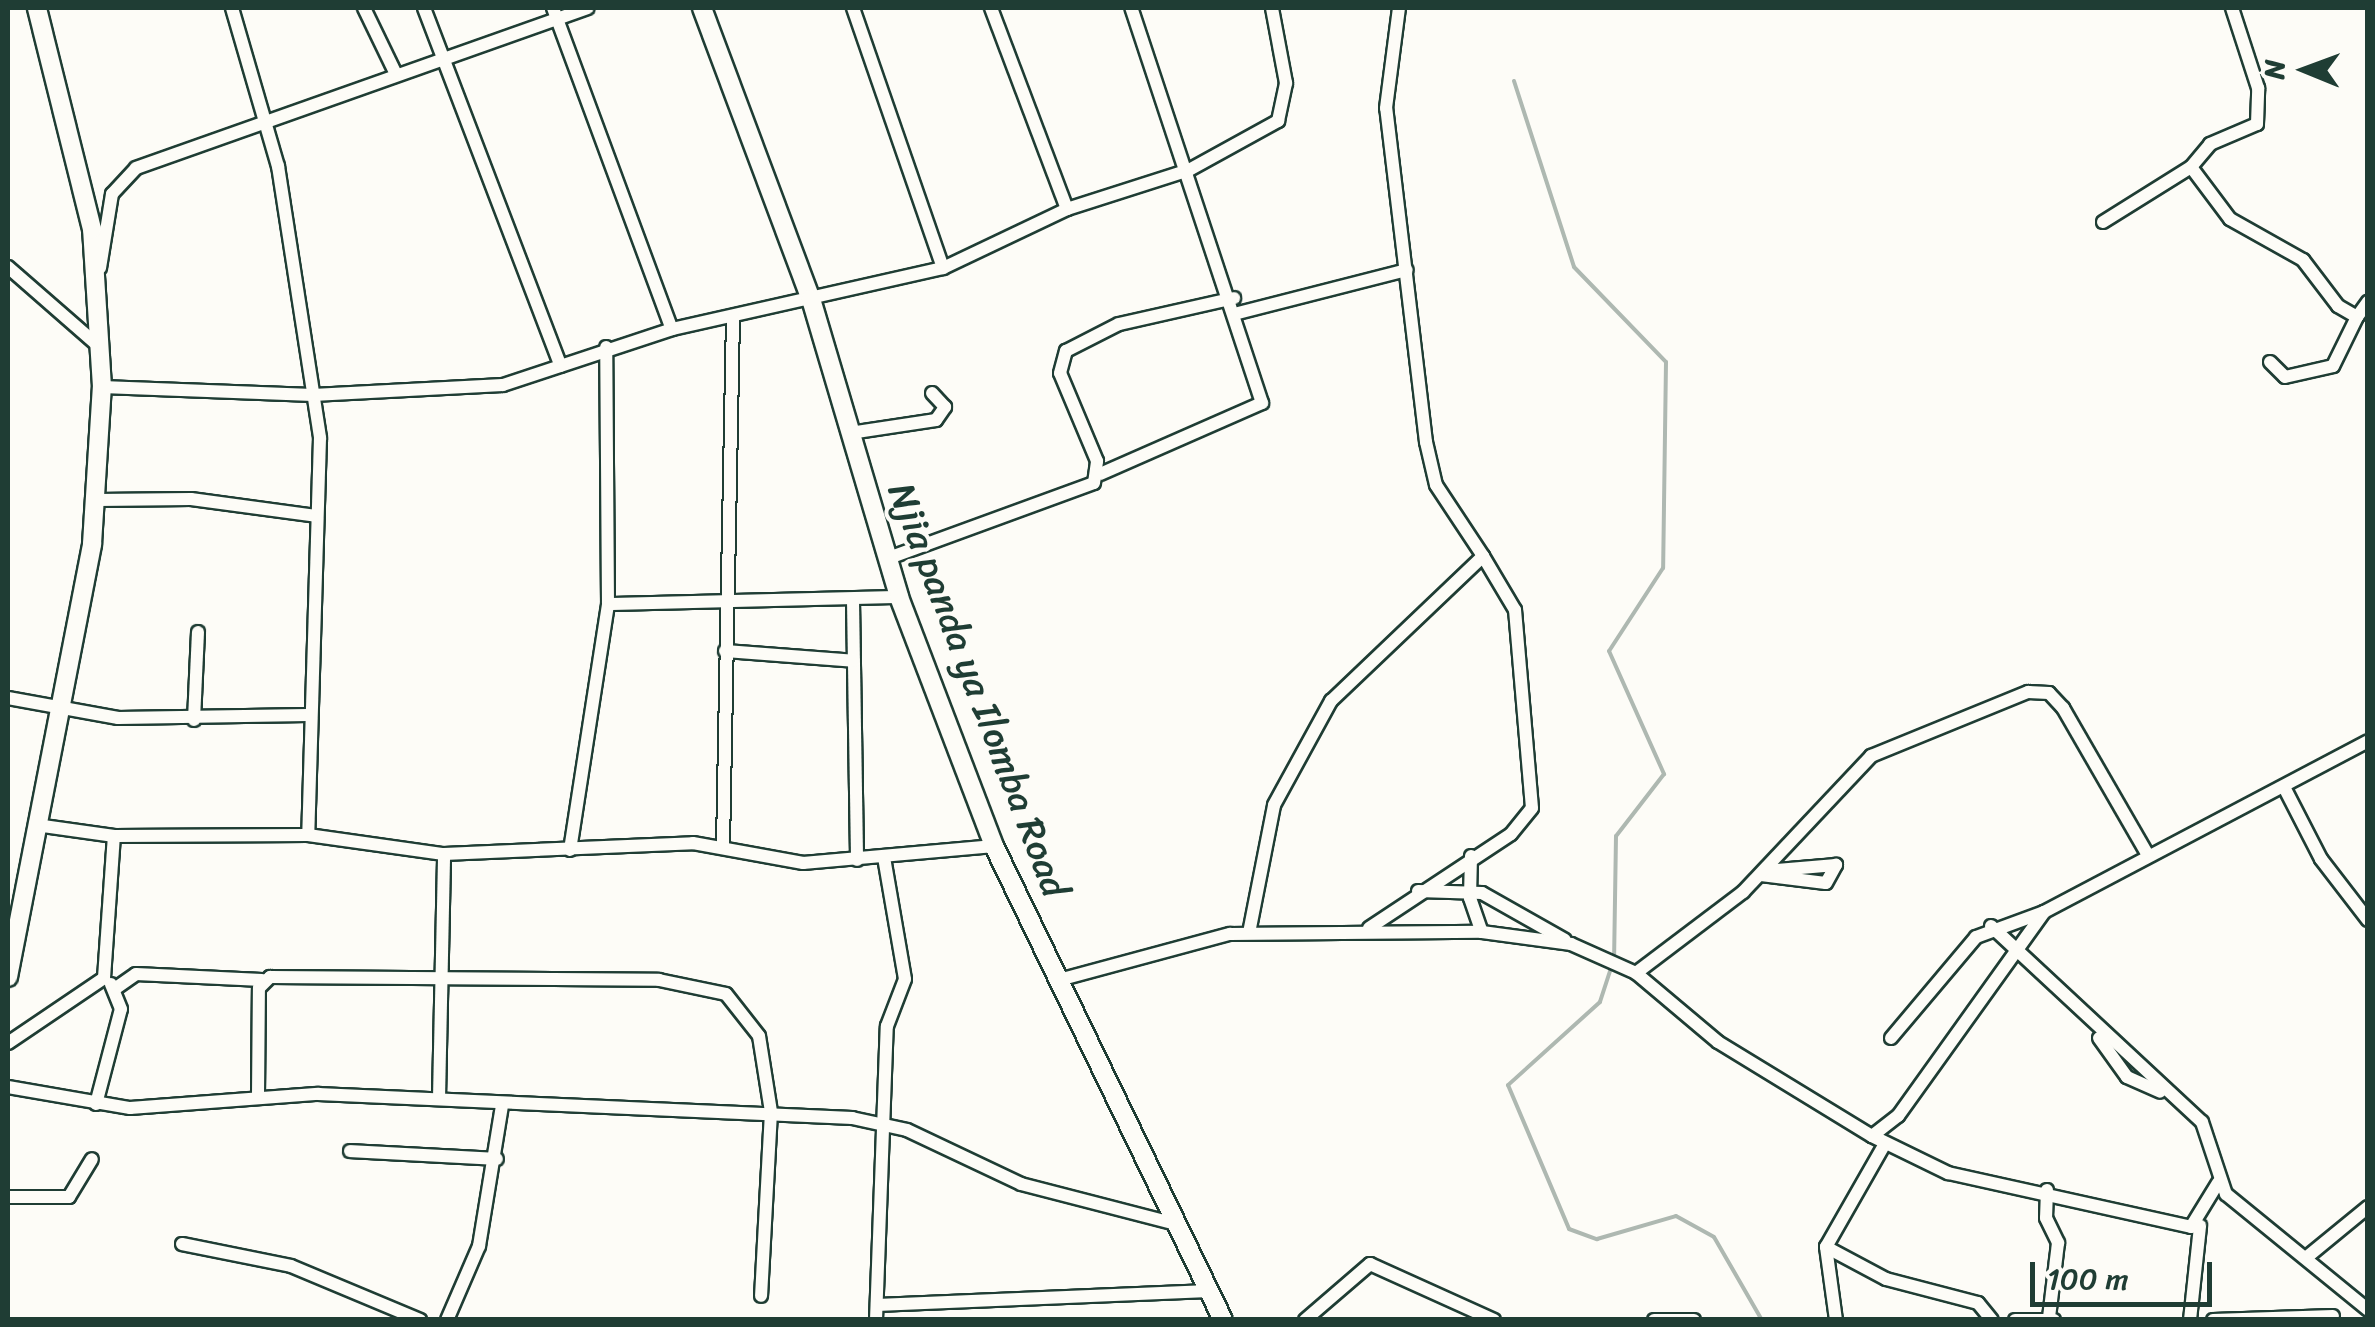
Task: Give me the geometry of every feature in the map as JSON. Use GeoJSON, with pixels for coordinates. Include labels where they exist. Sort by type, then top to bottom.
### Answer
{"type":"FeatureCollection","features":[{"type":"Feature","properties":{"kind":"main road"},"geometry":{"type":"LineString","coordinates":[[8,978],[97,500],[102,386],[98,280],[38,8]]}},
{"type":"Feature","properties":{"kind":"main road","name":"Njia panda ya Ilomba Road"},"geometry":{"type":"LineString","coordinates":[[702,8],[812,299],[886,559],[994,846],[1223,1320]]}},
{"type":"Feature","properties":{"kind":"street"},"geometry":{"type":"LineString","coordinates":[[232,8],[268,117],[314,395],[316,516],[308,835]]}},
{"type":"Feature","properties":{"kind":"street"},"geometry":{"type":"LineString","coordinates":[[364,8],[395,72]]}},
{"type":"Feature","properties":{"kind":"street"},"geometry":{"type":"LineString","coordinates":[[424,8],[438,60],[561,366]]}},
{"type":"Feature","properties":{"kind":"street"},"geometry":{"type":"LineString","coordinates":[[98,280],[121,179],[268,117],[438,60],[555,12],[588,8]]}},
{"type":"Feature","properties":{"kind":"street"},"geometry":{"type":"LineString","coordinates":[[853,8],[942,268]]}},
{"type":"Feature","properties":{"kind":"street"},"geometry":{"type":"LineString","coordinates":[[992,8],[1067,210]]}},
{"type":"Feature","properties":{"kind":"street"},"geometry":{"type":"LineString","coordinates":[[886,559],[1260,408],[1236,305],[1132,8]]}},
{"type":"Feature","properties":{"kind":"street"},"geometry":{"type":"LineString","coordinates":[[102,386],[314,395],[503,384],[606,347],[672,329],[942,268],[1067,210],[1189,170],[1282,113],[1272,8]]}},
{"type":"Feature","properties":{"kind":"street"},"geometry":{"type":"LineString","coordinates":[[1368,928],[1526,822],[1533,792],[1515,610],[1431,468],[1386,108],[1399,8]]}},
{"type":"Feature","properties":{"kind":"street"},"geometry":{"type":"LineString","coordinates":[[2103,222],[2190,168],[2210,144],[2257,124],[2258,88],[2232,8]]}},
{"type":"Feature","properties":{"kind":"street"},"geometry":{"type":"LineString","coordinates":[[555,12],[672,329]]}},
{"type":"Feature","properties":{"kind":"street"},"geometry":{"type":"LineString","coordinates":[[2190,168],[2230,219],[2303,260],[2360,323]]}},
{"type":"Feature","properties":{"kind":"street"},"geometry":{"type":"LineString","coordinates":[[8,267],[101,348]]}},
{"type":"Feature","properties":{"kind":"street"},"geometry":{"type":"LineString","coordinates":[[1100,474],[1064,387],[1066,351],[1119,324],[1407,270]]}},
{"type":"Feature","properties":{"kind":"street"},"geometry":{"type":"LineString","coordinates":[[2270,362],[2286,377],[2323,371],[2342,358],[2368,302]]}},
{"type":"Feature","properties":{"kind":"street"},"geometry":{"type":"LineString","coordinates":[[723,846],[722,596],[733,316]]}},
{"type":"Feature","properties":{"kind":"street"},"geometry":{"type":"LineString","coordinates":[[570,850],[608,604],[606,347]]}},
{"type":"Feature","properties":{"kind":"street"},"geometry":{"type":"LineString","coordinates":[[850,433],[936,420],[945,407],[932,393]]}},
{"type":"Feature","properties":{"kind":"street"},"geometry":{"type":"LineString","coordinates":[[97,500],[191,499],[316,516]]}},
{"type":"Feature","properties":{"kind":"street"},"geometry":{"type":"LineString","coordinates":[[1249,933],[1274,805],[1331,701],[1483,556]]}},
{"type":"Feature","properties":{"kind":"street"},"geometry":{"type":"LineString","coordinates":[[608,604],[722,596],[853,601],[899,597]]}},
{"type":"Feature","properties":{"kind":"street"},"geometry":{"type":"LineString","coordinates":[[853,601],[857,860]]}},
{"type":"Feature","properties":{"kind":"street"},"geometry":{"type":"LineString","coordinates":[[194,720],[198,632]]}},
{"type":"Feature","properties":{"kind":"street"},"geometry":{"type":"LineString","coordinates":[[725,651],[854,661]]}},
{"type":"Feature","properties":{"kind":"street"},"geometry":{"type":"LineString","coordinates":[[1636,973],[1763,873],[1871,756],[2035,691],[2063,708],[2146,852]]}},
{"type":"Feature","properties":{"kind":"street"},"geometry":{"type":"LineString","coordinates":[[8,698],[60,714],[194,720],[308,716]]}},
{"type":"Feature","properties":{"kind":"street"},"geometry":{"type":"LineString","coordinates":[[1890,1038],[1991,926],[2044,912],[2146,852],[2284,787],[2368,741]]}},
{"type":"Feature","properties":{"kind":"street"},"geometry":{"type":"LineString","coordinates":[[2284,787],[2321,859],[2368,920]]}},
{"type":"Feature","properties":{"kind":"street"},"geometry":{"type":"LineString","coordinates":[[36,825],[114,836],[308,835],[444,854],[723,846],[779,862],[884,858],[994,846]]}},
{"type":"Feature","properties":{"kind":"street"},"geometry":{"type":"LineString","coordinates":[[104,978],[114,836]]}},
{"type":"Feature","properties":{"kind":"street"},"geometry":{"type":"LineString","coordinates":[[438,1098],[436,979],[444,854]]}},
{"type":"Feature","properties":{"kind":"street"},"geometry":{"type":"LineString","coordinates":[[1471,856],[1470,890],[1482,932]]}},
{"type":"Feature","properties":{"kind":"street"},"geometry":{"type":"LineString","coordinates":[[884,858],[904,979],[886,1026],[876,1312],[1209,1291]]}},
{"type":"Feature","properties":{"kind":"street"},"geometry":{"type":"LineString","coordinates":[[1836,865],[1826,883],[1763,873],[1836,865]]}},
{"type":"Feature","properties":{"kind":"street"},"geometry":{"type":"LineString","coordinates":[[1418,891],[1470,890],[1571,944],[1636,973],[1718,1042],[1878,1142],[1948,1172],[2048,1190],[2200,1226]]}},
{"type":"Feature","properties":{"kind":"street"},"geometry":{"type":"LineString","coordinates":[[1836,1320],[1826,1246],[1878,1142],[2015,947],[2044,912]]}},
{"type":"Feature","properties":{"kind":"street"},"geometry":{"type":"LineString","coordinates":[[1991,926],[2162,1093],[2202,1122],[2218,1183],[2368,1310]]}},
{"type":"Feature","properties":{"kind":"street"},"geometry":{"type":"LineString","coordinates":[[1059,980],[1249,933],[1368,928],[1482,932],[1571,944]]}},
{"type":"Feature","properties":{"kind":"street"},"geometry":{"type":"LineString","coordinates":[[116,988],[136,974],[262,980],[659,980],[726,994],[759,1036],[771,1112],[760,1296]]}},
{"type":"Feature","properties":{"kind":"street"},"geometry":{"type":"LineString","coordinates":[[96,1104],[118,1029],[116,988],[104,978]]}},
{"type":"Feature","properties":{"kind":"street"},"geometry":{"type":"LineString","coordinates":[[8,1042],[104,978]]}},
{"type":"Feature","properties":{"kind":"street"},"geometry":{"type":"LineString","coordinates":[[258,1096],[262,980]]}},
{"type":"Feature","properties":{"kind":"street"},"geometry":{"type":"LineString","coordinates":[[8,1087],[96,1104],[180,1108],[258,1096],[438,1098],[502,1106],[771,1112],[882,1122],[1021,1184],[1179,1225]]}},
{"type":"Feature","properties":{"kind":"street"},"geometry":{"type":"LineString","coordinates":[[447,1320],[474,1263],[497,1159],[502,1106]]}},
{"type":"Feature","properties":{"kind":"street"},"geometry":{"type":"LineString","coordinates":[[350,1150],[497,1159]]}},
{"type":"Feature","properties":{"kind":"street"},"geometry":{"type":"LineString","coordinates":[[8,1197],[69,1198],[92,1158]]}},
{"type":"Feature","properties":{"kind":"street"},"geometry":{"type":"LineString","coordinates":[[2190,1320],[2200,1226],[2218,1183]]}},
{"type":"Feature","properties":{"kind":"street"},"geometry":{"type":"LineString","coordinates":[[2015,1320],[2052,1318],[2058,1242],[2045,1211],[2048,1190]]}},
{"type":"Feature","properties":{"kind":"street"},"geometry":{"type":"LineString","coordinates":[[2307,1257],[2368,1206]]}},
{"type":"Feature","properties":{"kind":"street"},"geometry":{"type":"LineString","coordinates":[[182,1244],[291,1266],[420,1320]]}},
{"type":"Feature","properties":{"kind":"street"},"geometry":{"type":"LineString","coordinates":[[1826,1246],[1896,1282],[1978,1303],[1992,1320]]}},
{"type":"Feature","properties":{"kind":"street"},"geometry":{"type":"LineString","coordinates":[[1306,1320],[1370,1264],[1494,1320]]}},
{"type":"Feature","properties":{"kind":"street"},"geometry":{"type":"LineString","coordinates":[[2213,1320],[2332,1318],[2348,1292]]}},
{"type":"Feature","properties":{"kind":"street"},"geometry":{"type":"LineString","coordinates":[[1654,1320],[1694,1320]]}},
{"type":"Feature","properties":{"kind":"waterway"},"geometry":{"type":"LineString","coordinates":[[1514,81],[1574,267],[1666,362],[1663,568],[1609,651],[1664,774],[1616,836],[1614,959]]}},
{"type":"Feature","properties":{"kind":"waterway"},"geometry":{"type":"LineString","coordinates":[[1611,968],[1600,1002],[1508,1085],[1569,1229],[1597,1239],[1676,1216],[1714,1237],[1762,1320]]}}]}
